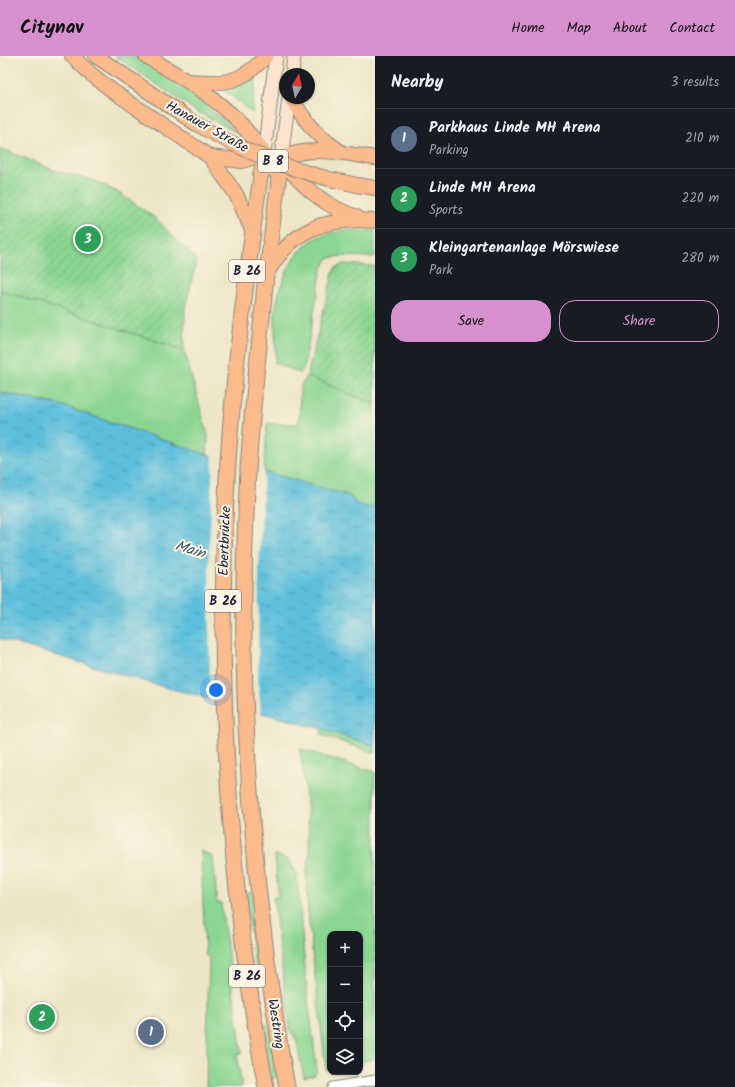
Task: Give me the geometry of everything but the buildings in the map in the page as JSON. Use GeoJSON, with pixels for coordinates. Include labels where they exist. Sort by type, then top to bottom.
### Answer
{"type":"FeatureCollection","features":[{"type":"Feature","properties":{"kind":"highway","name":"Ebertbrücke"},"geometry":{"type":"LineString","coordinates":[[238,892],[228,785],[223,628],[227,470],[241,310],[253,232]]}},
{"type":"Feature","properties":{"kind":"highway","name":"Ebertbrücke"},"geometry":{"type":"LineString","coordinates":[[258,890],[246,733],[244,591],[248,472],[256,367],[266,275]]}},
{"type":"Feature","properties":{"kind":"highway","name":"Westring"},"geometry":{"type":"LineString","coordinates":[[258,890],[281,1055],[287,1087]]}},
{"type":"Feature","properties":{"kind":"highway","name":"Westring"},"geometry":{"type":"LineString","coordinates":[[238,892],[243,947],[260,1059],[266,1087]]}},
{"type":"Feature","properties":{"kind":"main road"},"geometry":{"type":"LineString","coordinates":[[72,56],[91,74],[114,92],[210,157],[236,194],[253,232]]}},
{"type":"Feature","properties":{"kind":"main road","name":"Hanauer Straße"},"geometry":{"type":"LineString","coordinates":[[96,56],[195,123],[230,142],[280,164],[357,185],[375,188]]}},
{"type":"Feature","properties":{"kind":"main road"},"geometry":{"type":"LineString","coordinates":[[146,56],[189,81],[233,117],[251,136],[318,198],[339,210],[371,221]]}},
{"type":"Feature","properties":{"kind":"main road"},"geometry":{"type":"LineString","coordinates":[[189,81],[207,83],[230,81],[250,73],[266,56]]}},
{"type":"Feature","properties":{"kind":"main road"},"geometry":{"type":"LineString","coordinates":[[266,275],[279,177],[266,134],[276,56]]}},
{"type":"Feature","properties":{"kind":"main road"},"geometry":{"type":"LineString","coordinates":[[293,68],[294,56]]}},
{"type":"Feature","properties":{"kind":"main road"},"geometry":{"type":"LineString","coordinates":[[253,232],[260,176],[284,136],[289,104]]}},
{"type":"Feature","properties":{"kind":"main road"},"geometry":{"type":"LineString","coordinates":[[294,104],[300,114],[318,134],[342,153]]}},
{"type":"Feature","properties":{"kind":"main road"},"geometry":{"type":"LineString","coordinates":[[210,157],[242,161],[302,152],[342,153],[375,158]]}},
{"type":"Feature","properties":{"kind":"main road"},"geometry":{"type":"LineString","coordinates":[[266,275],[283,249],[308,230],[337,221],[371,221]]}},
{"type":"Feature","properties":{"kind":"street"},"geometry":{"type":"LineString","coordinates":[[333,1087],[375,1080]]}},
{"type":"Feature","properties":{"kind":"green space"},"geometry":{"type":"Polygon","coordinates":[[[115,56],[135,56],[143,61],[195,95],[236,132],[196,111],[115,56]]]}},
{"type":"Feature","properties":{"kind":"green space"},"geometry":{"type":"Polygon","coordinates":[[[256,77],[252,113],[223,89],[256,77]]]}},
{"type":"Feature","properties":{"kind":"green space"},"geometry":{"type":"Polygon","coordinates":[[[0,148],[59,172],[94,180],[119,193],[154,217],[197,260],[185,308],[184,350],[0,290],[0,148]]]}},
{"type":"Feature","properties":{"kind":"green space"},"geometry":{"type":"Polygon","coordinates":[[[345,230],[375,231],[375,257],[342,256],[328,258],[322,268],[304,367],[300,373],[275,363],[275,314],[279,292],[293,260],[300,251],[318,237],[345,230]]]}},
{"type":"Feature","properties":{"kind":"green space"},"geometry":{"type":"Polygon","coordinates":[[[344,264],[375,266],[375,404],[307,376],[333,273],[335,268],[344,264]]]}},
{"type":"Feature","properties":{"kind":"green space"},"geometry":{"type":"Polygon","coordinates":[[[0,290],[184,350],[208,436],[207,455],[60,405],[0,392],[0,290]]]}},
{"type":"Feature","properties":{"kind":"green space"},"geometry":{"type":"Polygon","coordinates":[[[307,376],[375,404],[375,503],[370,508],[356,504],[350,496],[264,472],[267,424],[299,424],[300,387],[307,376]]]}},
{"type":"Feature","properties":{"kind":"green space"},"geometry":{"type":"Polygon","coordinates":[[[322,729],[375,746],[375,753],[321,735],[322,729]]]}},
{"type":"Feature","properties":{"kind":"green space"},"geometry":{"type":"Polygon","coordinates":[[[300,749],[375,772],[375,1059],[363,1061],[363,931],[327,931],[326,1070],[308,915],[306,875],[310,854],[307,802],[300,749]]]}},
{"type":"Feature","properties":{"kind":"green space"},"geometry":{"type":"Polygon","coordinates":[[[201,851],[213,857],[217,903],[221,903],[242,1054],[237,1055],[242,1087],[206,1087],[209,957],[205,955],[201,851]]]}},
{"type":"Feature","properties":{"kind":"green space"},"geometry":{"type":"Polygon","coordinates":[[[275,855],[289,860],[297,875],[307,992],[317,1069],[315,1075],[304,1078],[296,1039],[290,1030],[273,897],[278,897],[275,855]]]}},
{"type":"Feature","properties":{"kind":"green space"},"geometry":{"type":"Polygon","coordinates":[[[246,893],[253,893],[260,964],[257,967],[254,965],[246,893]]]}},
{"type":"Feature","properties":{"kind":"green space"},"geometry":{"type":"Polygon","coordinates":[[[265,1024],[267,1024],[269,1028],[278,1077],[271,1078],[263,1028],[265,1024]]]}},
{"type":"Feature","properties":{"kind":"water","name":"Main"},"geometry":{"type":"Polygon","coordinates":[[[0,392],[60,405],[220,459],[350,496],[356,504],[370,508],[375,503],[375,746],[322,729],[154,684],[0,639],[0,392]]]}},
{"type":"Feature","properties":{"kind":"pier"},"geometry":{"type":"Polygon","coordinates":[[[213,455],[264,470],[259,565],[258,679],[261,714],[210,701],[209,552],[213,455]]]}},
{"type":"Feature","properties":{"kind":"place","name":"Kleingartenanlage Mörswiese"},"geometry":{"type":"Point","coordinates":[88,239]}},
{"type":"Feature","properties":{"kind":"place","name":"Linde MH Arena"},"geometry":{"type":"Point","coordinates":[42,1017]}},
{"type":"Feature","properties":{"kind":"place","name":"Parkhaus Linde MH Arena"},"geometry":{"type":"Point","coordinates":[151,1032]}}]}
